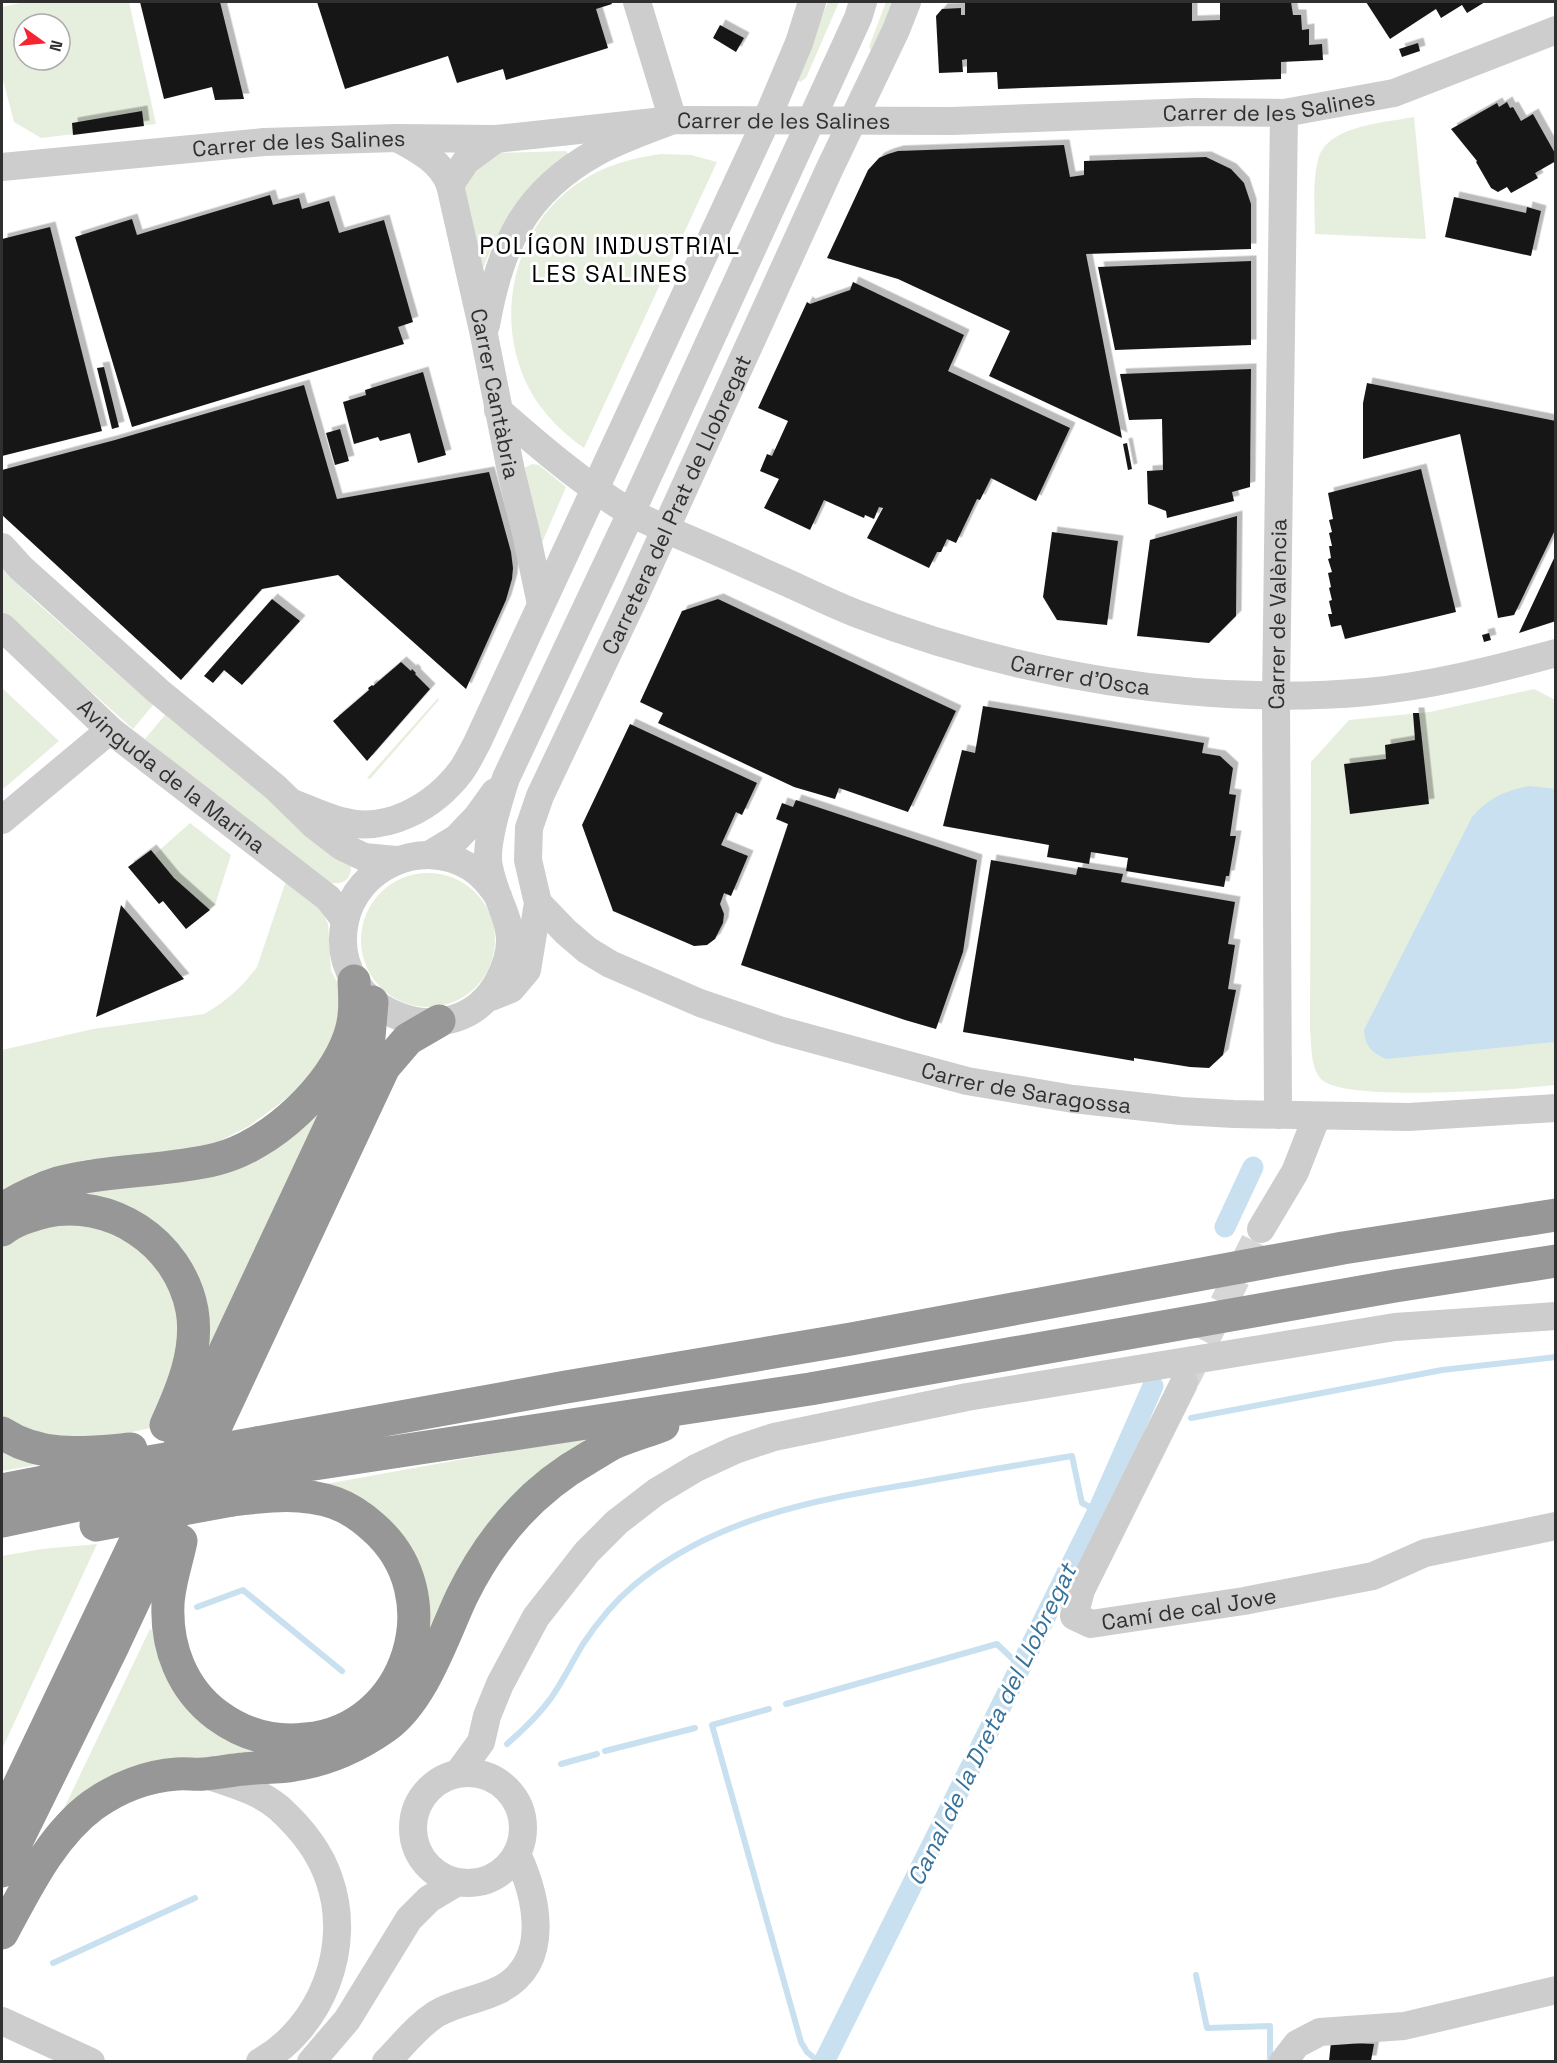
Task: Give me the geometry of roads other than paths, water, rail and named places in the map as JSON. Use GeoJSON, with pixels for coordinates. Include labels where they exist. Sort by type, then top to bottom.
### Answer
{"type":"FeatureCollection","features":[{"type":"Feature","properties":{"kind":"highway"},"geometry":{"type":"LineString","coordinates":[[2,1209],[57,1184],[109,1174],[193,1165],[220,1159],[253,1144],[288,1119],[309,1100],[335,1065],[350,1035],[355,1010],[363,991]]}},
{"type":"Feature","properties":{"kind":"highway"},"geometry":{"type":"LineString","coordinates":[[2,1821],[360,1063],[369,1037],[363,991]]}},
{"type":"Feature","properties":{"kind":"highway"},"geometry":{"type":"LineString","coordinates":[[2,1871],[112,1648],[384,1067],[408,1039],[439,1021]]}},
{"type":"Feature","properties":{"kind":"highway"},"geometry":{"type":"LineString","coordinates":[[2,1903],[156,1586],[181,1541],[339,1190],[355,1144],[363,1111]]}},
{"type":"Feature","properties":{"kind":"highway"},"geometry":{"type":"LineString","coordinates":[[2,1230],[29,1215],[57,1209],[101,1213],[134,1226],[158,1246],[172,1262],[182,1280],[192,1309],[194,1334],[183,1384],[173,1409],[3,1779]]}},
{"type":"Feature","properties":{"kind":"highway"},"geometry":{"type":"LineString","coordinates":[[2,1490],[126,1458],[261,1434],[566,1387],[851,1339],[1343,1248],[1556,1215]]}},
{"type":"Feature","properties":{"kind":"highway"},"geometry":{"type":"LineString","coordinates":[[2,1537],[102,1512],[237,1487],[1395,1286],[1556,1261]]}},
{"type":"Feature","properties":{"kind":"highway"},"geometry":{"type":"LineString","coordinates":[[2,1933],[29,1885],[60,1839],[92,1806],[119,1789],[151,1778],[294,1765],[336,1755],[387,1725],[409,1701],[426,1676],[462,1596],[486,1553],[515,1516],[562,1472],[614,1443],[673,1422],[810,1389]]}},
{"type":"Feature","properties":{"kind":"highway"},"geometry":{"type":"LineString","coordinates":[[2,1433],[12,1440],[40,1450],[126,1458]]}},
{"type":"Feature","properties":{"kind":"highway"},"geometry":{"type":"LineString","coordinates":[[181,1541],[168,1602],[169,1638],[180,1672],[201,1703],[231,1725],[253,1735],[288,1741],[321,1738],[340,1732],[360,1720],[392,1689],[409,1654],[413,1638],[414,1606],[409,1582],[399,1558],[379,1532],[336,1503],[237,1487]]}},
{"type":"Feature","properties":{"kind":"highway"},"geometry":{"type":"LineString","coordinates":[[2,1521],[102,1512]]}},
{"type":"Feature","properties":{"kind":"street"},"geometry":{"type":"LineString","coordinates":[[484,335],[498,270],[514,231],[527,210],[559,178],[597,152],[673,120],[637,2]]}},
{"type":"Feature","properties":{"kind":"street"},"geometry":{"type":"LineString","coordinates":[[293,803],[341,822],[366,824],[394,820],[418,810],[440,795],[462,770],[596,490],[764,126],[799,43],[812,2]]}},
{"type":"Feature","properties":{"kind":"street"},"geometry":{"type":"LineString","coordinates":[[498,896],[486,879],[469,866],[450,858],[429,855],[412,856],[396,860],[378,870],[363,884],[352,901],[345,920],[344,951],[363,991],[396,1017],[410,1021],[439,1021],[463,1014],[484,1000],[498,982],[507,961],[510,939],[507,916],[488,865],[492,825],[506,778],[776,197],[858,18],[863,2]]}},
{"type":"Feature","properties":{"kind":"street","name":"Carretera del Prat de Llobregat"},"geometry":{"type":"LineString","coordinates":[[484,1000],[511,989],[527,970],[538,903],[528,860],[529,828],[533,814],[825,180],[855,120],[896,30],[906,2]]}},
{"type":"Feature","properties":{"kind":"street","name":"Carrer de les Salines"},"geometry":{"type":"LineString","coordinates":[[2,166],[264,142],[397,138],[496,139],[673,120],[764,126],[810,120],[952,121],[1194,112],[1284,113],[1394,93],[1556,30]]}},
{"type":"Feature","properties":{"kind":"street","name":"Carrer de València"},"geometry":{"type":"LineString","coordinates":[[1278,1115],[1276,696],[1284,113]]}},
{"type":"Feature","properties":{"kind":"street"},"geometry":{"type":"LineString","coordinates":[[764,126],[776,197]]}},
{"type":"Feature","properties":{"kind":"street","name":"Carrer Cantàbria"},"geometry":{"type":"LineString","coordinates":[[397,138],[423,151],[447,177],[450,186],[541,604]]}},
{"type":"Feature","properties":{"kind":"street"},"geometry":{"type":"LineString","coordinates":[[450,186],[466,161],[496,139]]}},
{"type":"Feature","properties":{"kind":"street","name":"Carrer d'Osca"},"geometry":{"type":"LineString","coordinates":[[498,410],[544,451],[630,513],[855,613],[992,656],[1064,673],[1133,684],[1276,696],[1367,692],[1403,687],[1517,664],[1556,653]]}},
{"type":"Feature","properties":{"kind":"street"},"geometry":{"type":"LineString","coordinates":[[2,548],[21,568],[158,691],[293,803],[315,826],[348,850],[364,857],[396,860]]}},
{"type":"Feature","properties":{"kind":"street","name":"Avinguda de la Marina"},"geometry":{"type":"LineString","coordinates":[[2,627],[110,730],[328,898],[345,920]]}},
{"type":"Feature","properties":{"kind":"street"},"geometry":{"type":"LineString","coordinates":[[2,820],[110,730]]}},
{"type":"Feature","properties":{"kind":"street"},"geometry":{"type":"LineString","coordinates":[[429,855],[457,838],[477,817],[506,778]]}},
{"type":"Feature","properties":{"kind":"street","name":"Carrer de Saragossa"},"geometry":{"type":"LineString","coordinates":[[538,903],[587,950],[610,964],[700,1003],[779,1030],[967,1081],[1073,1099],[1181,1111],[1409,1117],[1556,1108]]}},
{"type":"Feature","properties":{"kind":"street"},"geometry":{"type":"LineString","coordinates":[[1261,1229],[1295,1172],[1317,1116]]}},
{"type":"Feature","properties":{"kind":"street"},"geometry":{"type":"LineString","coordinates":[[459,1772],[481,1742],[487,1716],[520,1644],[536,1617],[587,1552],[617,1522],[656,1492],[696,1468],[735,1450],[774,1437],[967,1397],[1395,1327],[1556,1316]]}},
{"type":"Feature","properties":{"kind":"street","name":"Camí de cal Jove"},"geometry":{"type":"LineString","coordinates":[[1184,1383],[1081,1590],[1074,1616],[1091,1624],[1244,1600],[1373,1576],[1425,1553],[1556,1526]]}},
{"type":"Feature","properties":{"kind":"street"},"geometry":{"type":"LineString","coordinates":[[481,1742],[490,1776]]}},
{"type":"Feature","properties":{"kind":"street"},"geometry":{"type":"LineString","coordinates":[[459,1772],[475,1772],[490,1776],[505,1786],[516,1800],[522,1818],[523,1836],[517,1854],[498,1874],[471,1884],[456,1882],[438,1875],[423,1862],[415,1845],[412,1826],[416,1807],[426,1791],[441,1779],[459,1772]]}},
{"type":"Feature","properties":{"kind":"street"},"geometry":{"type":"LineString","coordinates":[[204,1774],[248,1790],[278,1807],[313,1846],[329,1878],[337,1909],[337,1937],[333,1965],[324,1990],[293,2037],[270,2056],[260,2061]]}},
{"type":"Feature","properties":{"kind":"street"},"geometry":{"type":"LineString","coordinates":[[386,2061],[419,2026],[438,2014],[499,1990],[515,1980],[527,1964],[534,1949],[536,1917],[533,1895],[517,1854]]}},
{"type":"Feature","properties":{"kind":"street"},"geometry":{"type":"LineString","coordinates":[[486,1880],[512,1893],[526,1904],[536,1917]]}},
{"type":"Feature","properties":{"kind":"street"},"geometry":{"type":"LineString","coordinates":[[311,2061],[347,2020],[409,1919],[429,1899],[456,1882]]}},
{"type":"Feature","properties":{"kind":"street"},"geometry":{"type":"LineString","coordinates":[[1283,2061],[1297,2044],[1320,2032],[1404,2026],[1556,1990]]}},
{"type":"Feature","properties":{"kind":"street"},"geometry":{"type":"LineString","coordinates":[[2,2021],[91,2061]]}},
{"type":"Feature","properties":{"kind":"water"},"geometry":{"type":"Polygon","coordinates":[[[1530,786],[1555,789],[1555,1042],[1386,1059],[1367,1044],[1364,1030],[1472,817],[1498,796],[1530,786]]]}},
{"type":"Feature","properties":{"kind":"waterway","name":"Canal de la Dreta del Llobregat"},"geometry":{"type":"LineString","coordinates":[[1225,1227],[1253,1167]]}},
{"type":"Feature","properties":{"kind":"waterway"},"geometry":{"type":"LineString","coordinates":[[1191,1418],[1442,1370],[1556,1357]]}},
{"type":"Feature","properties":{"kind":"waterway","name":"Canal de la Dreta del Llobregat"},"geometry":{"type":"LineString","coordinates":[[824,2062],[1098,1511],[1153,1386]]}},
{"type":"Feature","properties":{"kind":"waterway","name":"Canal de la Dreta del Llobregat"},"geometry":{"type":"LineString","coordinates":[[1141,1412],[1148,1413]]}},
{"type":"Feature","properties":{"kind":"waterway"},"geometry":{"type":"LineString","coordinates":[[507,1744],[546,1705],[588,1636],[626,1592],[664,1563],[696,1544],[730,1529],[765,1516],[837,1497],[1072,1456],[1082,1503],[1098,1511]]}},
{"type":"Feature","properties":{"kind":"waterway"},"geometry":{"type":"LineString","coordinates":[[197,1607],[243,1590],[342,1671]]}},
{"type":"Feature","properties":{"kind":"waterway"},"geometry":{"type":"LineString","coordinates":[[786,1704],[997,1644],[1021,1667]]}},
{"type":"Feature","properties":{"kind":"waterway"},"geometry":{"type":"LineString","coordinates":[[769,1709],[712,1725],[801,2042],[807,2052],[819,2062]]}},
{"type":"Feature","properties":{"kind":"waterway"},"geometry":{"type":"LineString","coordinates":[[605,1751],[695,1728]]}},
{"type":"Feature","properties":{"kind":"waterway"},"geometry":{"type":"LineString","coordinates":[[561,1764],[597,1754]]}},
{"type":"Feature","properties":{"kind":"waterway"},"geometry":{"type":"LineString","coordinates":[[53,1963],[195,1898]]}},
{"type":"Feature","properties":{"kind":"waterway"},"geometry":{"type":"LineString","coordinates":[[1196,1975],[1207,2028],[1270,2026],[1270,2062]]}},
{"type":"Feature","properties":{"kind":"tunnel"},"geometry":{"type":"LineString","coordinates":[[1186,1379],[1261,1229]]}},
{"type":"Feature","properties":{"kind":"district","name":"POLÍGON INDUSTRIAL LES SALINES"},"geometry":{"type":"Point","coordinates":[610,260]}}]}
